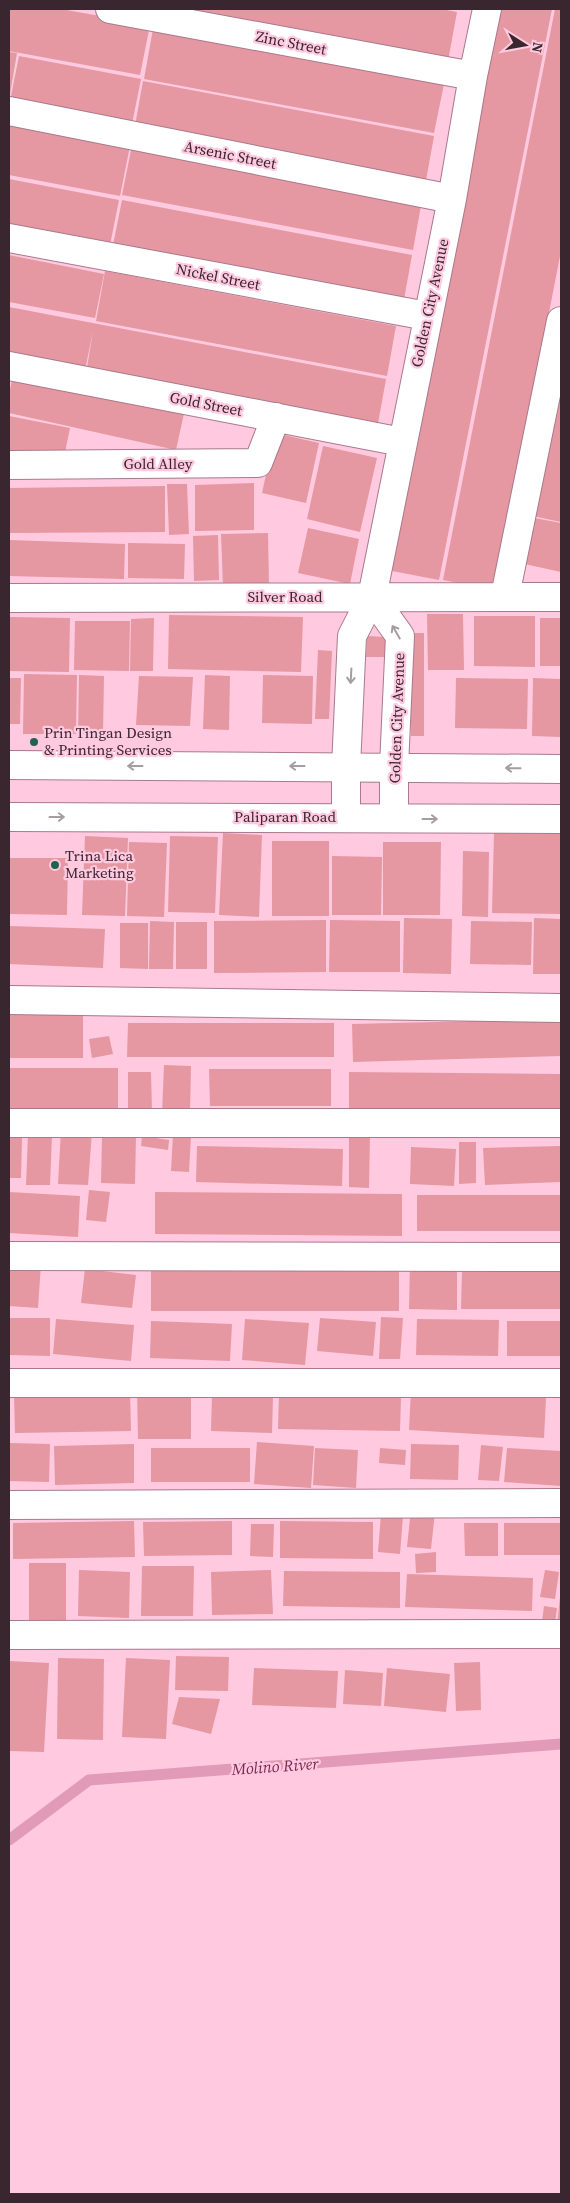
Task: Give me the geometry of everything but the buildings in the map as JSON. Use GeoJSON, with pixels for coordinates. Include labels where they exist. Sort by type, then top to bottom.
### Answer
{"type":"FeatureCollection","features":[{"type":"Feature","properties":{"kind":"street","name":"Zinc Street"},"geometry":{"type":"LineString","coordinates":[[110,9],[473,76]]}},
{"type":"Feature","properties":{"kind":"street","name":"Golden City Avenue"},"geometry":{"type":"LineString","coordinates":[[346,817],[346,767],[352,636],[372,597],[452,199],[473,76],[487,9]]}},
{"type":"Feature","properties":{"kind":"street","name":"Arsenic Street"},"geometry":{"type":"LineString","coordinates":[[9,111],[452,199]]}},
{"type":"Feature","properties":{"kind":"street","name":"Nickel Street"},"geometry":{"type":"LineString","coordinates":[[9,238],[427,316]]}},
{"type":"Feature","properties":{"kind":"street"},"geometry":{"type":"LineString","coordinates":[[505,596],[561,321]]}},
{"type":"Feature","properties":{"kind":"street","name":"Gold Street"},"geometry":{"type":"LineString","coordinates":[[9,366],[402,442]]}},
{"type":"Feature","properties":{"kind":"street","name":"Gold Alley"},"geometry":{"type":"LineString","coordinates":[[9,464],[258,463],[276,417]]}},
{"type":"Feature","properties":{"kind":"street","name":"Golden City Avenue"},"geometry":{"type":"LineString","coordinates":[[372,597],[400,636],[394,766],[394,818]]}},
{"type":"Feature","properties":{"kind":"street","name":"Silver Road"},"geometry":{"type":"LineString","coordinates":[[9,598],[561,597]]}},
{"type":"Feature","properties":{"kind":"street"},"geometry":{"type":"LineString","coordinates":[[9,765],[394,766],[561,769]]}},
{"type":"Feature","properties":{"kind":"street","name":"Paliparan Road"},"geometry":{"type":"LineString","coordinates":[[9,817],[561,819]]}},
{"type":"Feature","properties":{"kind":"street"},"geometry":{"type":"LineString","coordinates":[[9,1000],[561,1008]]}},
{"type":"Feature","properties":{"kind":"street"},"geometry":{"type":"LineString","coordinates":[[9,1123],[561,1124]]}},
{"type":"Feature","properties":{"kind":"street"},"geometry":{"type":"LineString","coordinates":[[9,1256],[561,1258]]}},
{"type":"Feature","properties":{"kind":"street"},"geometry":{"type":"LineString","coordinates":[[9,1383],[561,1383]]}},
{"type":"Feature","properties":{"kind":"street"},"geometry":{"type":"LineString","coordinates":[[9,1506],[561,1503]]}},
{"type":"Feature","properties":{"kind":"street"},"geometry":{"type":"LineString","coordinates":[[9,1635],[561,1634]]}},
{"type":"Feature","properties":{"kind":"waterway","name":"Molino River"},"geometry":{"type":"LineString","coordinates":[[9,1840],[89,1780],[561,1744]]}},
{"type":"Feature","properties":{"kind":"place","name":"Prin Tingan Design & Printing Services"},"geometry":{"type":"Point","coordinates":[34,742]}},
{"type":"Feature","properties":{"kind":"place","name":"Trina Lica Marketing"},"geometry":{"type":"Point","coordinates":[55,865]}}]}
